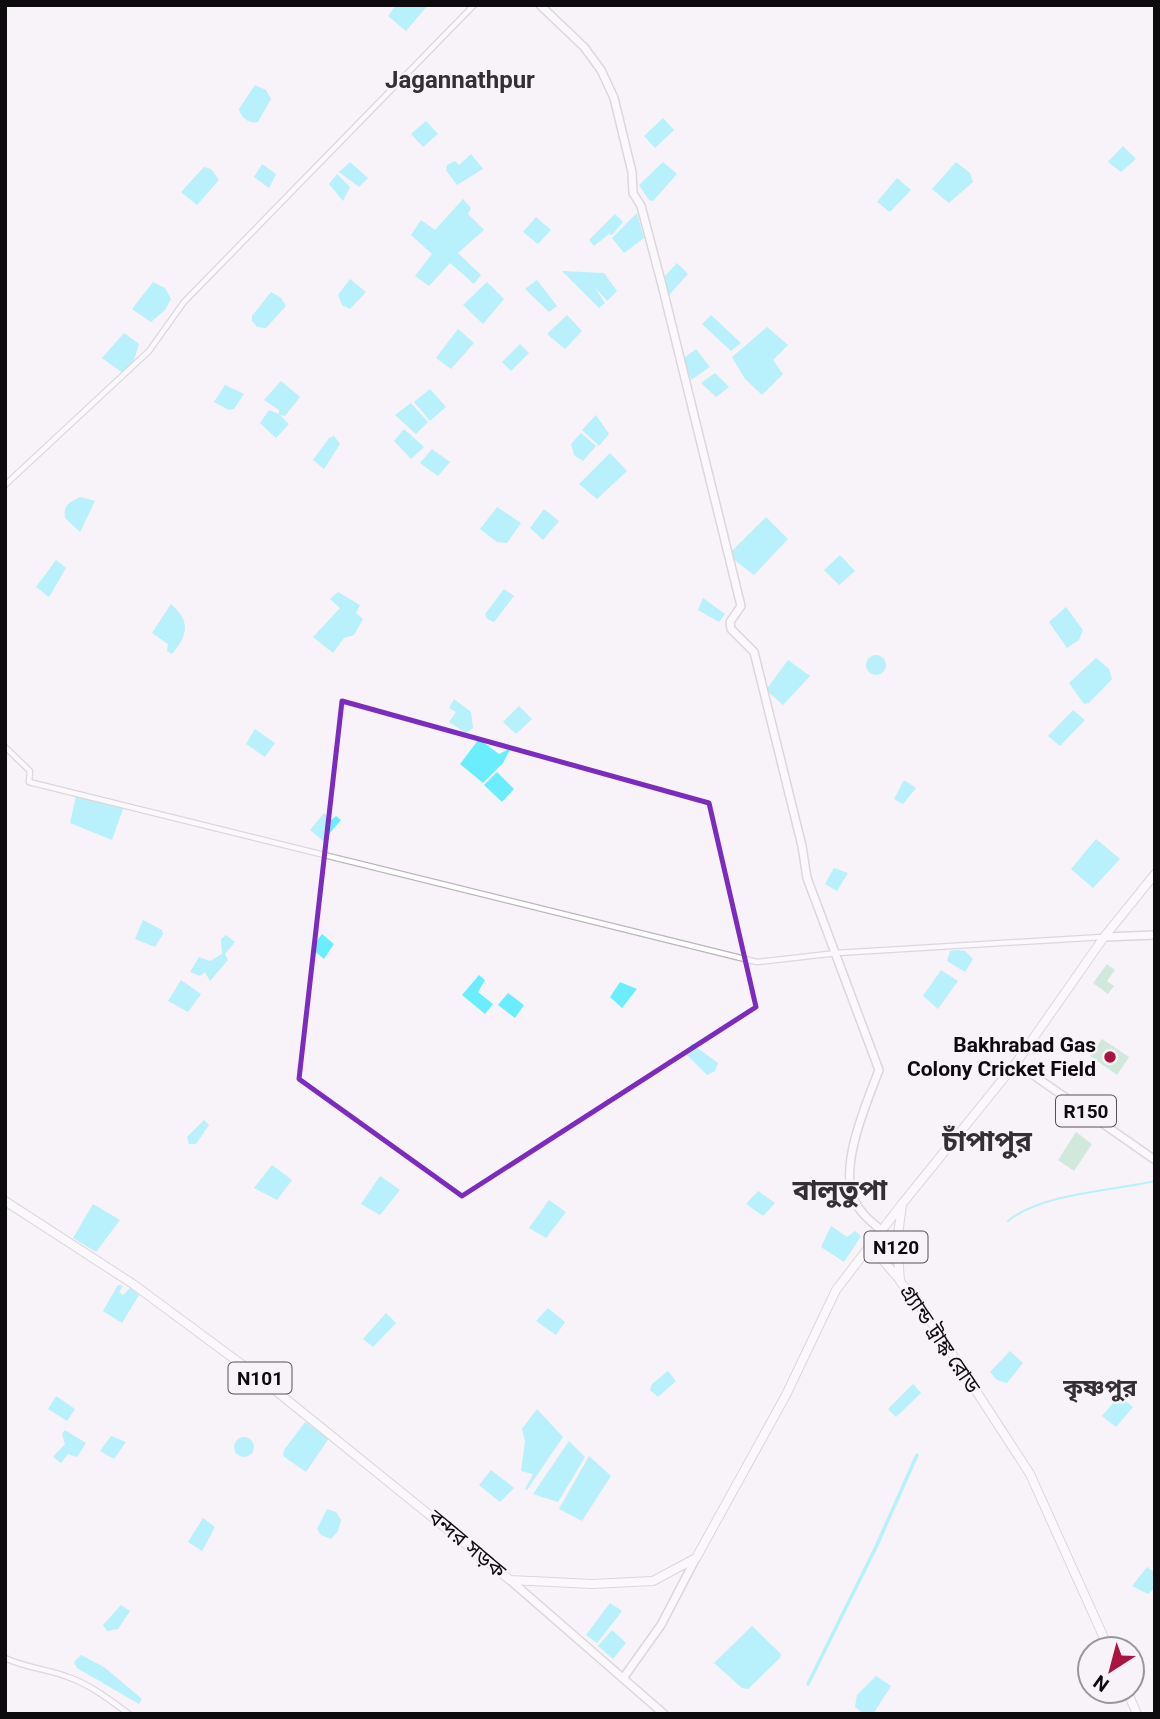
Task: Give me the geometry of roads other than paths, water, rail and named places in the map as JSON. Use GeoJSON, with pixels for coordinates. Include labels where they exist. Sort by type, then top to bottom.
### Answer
{"type":"FeatureCollection","features":[{"type":"Feature","properties":{"kind":"highway","name":"N120"},"geometry":{"type":"LineString","coordinates":[[902,1204],[1016,1063],[1104,937],[1155,874]]}},
{"type":"Feature","properties":{"kind":"highway","name":"বন্দর সড়ক"},"geometry":{"type":"LineString","coordinates":[[5,1201],[133,1284],[260,1378],[510,1580],[592,1584],[650,1582],[696,1558]]}},
{"type":"Feature","properties":{"kind":"highway"},"geometry":{"type":"LineString","coordinates":[[696,1558],[786,1395],[836,1290],[902,1204]]}},
{"type":"Feature","properties":{"kind":"highway","name":"গ্র্যান্ড ট্রাঙ্ক রোড"},"geometry":{"type":"LineString","coordinates":[[902,1204],[897,1243],[900,1281],[930,1320],[1030,1474],[1103,1635]]}},
{"type":"Feature","properties":{"kind":"highway"},"geometry":{"type":"LineString","coordinates":[[870,1245],[900,1281]]}},
{"type":"Feature","properties":{"kind":"main road"},"geometry":{"type":"LineString","coordinates":[[540,5],[584,47],[601,70],[614,98],[632,172],[633,193],[641,206],[660,278],[741,606],[730,622],[731,629],[754,652],[802,846],[807,878],[879,1070],[859,1126],[849,1183],[853,1200],[864,1216],[881,1230]]}},
{"type":"Feature","properties":{"kind":"main road"},"geometry":{"type":"LineString","coordinates":[[1104,937],[1155,935]]}},
{"type":"Feature","properties":{"kind":"main road","name":"R150"},"geometry":{"type":"LineString","coordinates":[[1016,1063],[1155,1160]]}},
{"type":"Feature","properties":{"kind":"main road"},"geometry":{"type":"LineString","coordinates":[[624,1677],[661,1625],[696,1558]]}},
{"type":"Feature","properties":{"kind":"main road"},"geometry":{"type":"LineString","coordinates":[[510,1580],[662,1713]]}},
{"type":"Feature","properties":{"kind":"street"},"geometry":{"type":"LineString","coordinates":[[5,485],[149,351],[184,302],[474,5]]}},
{"type":"Feature","properties":{"kind":"street"},"geometry":{"type":"LineString","coordinates":[[5,747],[30,771],[29,782],[757,962],[837,953],[1104,937]]}},
{"type":"Feature","properties":{"kind":"street"},"geometry":{"type":"LineString","coordinates":[[5,1658],[21,1665],[68,1676],[97,1690],[129,1714]]}},
{"type":"Feature","properties":{"kind":"water"},"geometry":{"type":"Polygon","coordinates":[[[396,5],[428,5],[406,31],[388,16],[396,5]]]}},
{"type":"Feature","properties":{"kind":"water"},"geometry":{"type":"Polygon","coordinates":[[[255,85],[266,90],[271,99],[258,122],[252,122],[246,120],[239,109],[255,85]]]}},
{"type":"Feature","properties":{"kind":"water"},"geometry":{"type":"Polygon","coordinates":[[[663,118],[674,130],[655,148],[644,136],[663,118]]]}},
{"type":"Feature","properties":{"kind":"water"},"geometry":{"type":"Polygon","coordinates":[[[426,121],[438,134],[423,147],[411,134],[426,121]]]}},
{"type":"Feature","properties":{"kind":"water"},"geometry":{"type":"Polygon","coordinates":[[[1123,146],[1136,159],[1121,172],[1108,162],[1123,146]]]}},
{"type":"Feature","properties":{"kind":"water"},"geometry":{"type":"Polygon","coordinates":[[[471,154],[483,169],[457,185],[446,170],[447,165],[455,161],[459,165],[471,154]]]}},
{"type":"Feature","properties":{"kind":"water"},"geometry":{"type":"Polygon","coordinates":[[[350,162],[368,178],[359,187],[339,172],[350,162]]]}},
{"type":"Feature","properties":{"kind":"water"},"geometry":{"type":"Polygon","coordinates":[[[663,162],[677,174],[653,201],[649,200],[639,185],[663,162]]]}},
{"type":"Feature","properties":{"kind":"water"},"geometry":{"type":"Polygon","coordinates":[[[956,162],[970,173],[973,182],[949,203],[932,189],[956,162]]]}},
{"type":"Feature","properties":{"kind":"water"},"geometry":{"type":"Polygon","coordinates":[[[262,164],[276,174],[269,188],[254,177],[262,164]]]}},
{"type":"Feature","properties":{"kind":"water"},"geometry":{"type":"Polygon","coordinates":[[[204,167],[211,169],[219,180],[197,205],[181,192],[204,167]]]}},
{"type":"Feature","properties":{"kind":"water"},"geometry":{"type":"Polygon","coordinates":[[[337,174],[350,187],[343,201],[329,184],[337,174]]]}},
{"type":"Feature","properties":{"kind":"water"},"geometry":{"type":"Polygon","coordinates":[[[897,178],[911,190],[890,212],[877,202],[897,178]]]}},
{"type":"Feature","properties":{"kind":"water"},"geometry":{"type":"Polygon","coordinates":[[[463,199],[471,208],[468,214],[484,230],[458,253],[481,275],[474,284],[450,263],[429,286],[415,276],[432,254],[411,235],[421,220],[435,230],[463,199]]]}},
{"type":"Feature","properties":{"kind":"water"},"geometry":{"type":"Polygon","coordinates":[[[637,213],[644,238],[624,253],[612,238],[637,213]]]}},
{"type":"Feature","properties":{"kind":"water"},"geometry":{"type":"Polygon","coordinates":[[[615,214],[623,222],[612,235],[609,234],[594,246],[589,240],[615,214]]]}},
{"type":"Feature","properties":{"kind":"water"},"geometry":{"type":"Polygon","coordinates":[[[536,217],[551,230],[538,244],[523,232],[536,217]]]}},
{"type":"Feature","properties":{"kind":"water"},"geometry":{"type":"Polygon","coordinates":[[[677,263],[688,274],[669,295],[664,277],[677,263]]]}},
{"type":"Feature","properties":{"kind":"water"},"geometry":{"type":"Polygon","coordinates":[[[562,271],[604,273],[617,291],[607,301],[594,286],[605,303],[599,308],[562,271]]]}},
{"type":"Feature","properties":{"kind":"water"},"geometry":{"type":"Polygon","coordinates":[[[350,279],[366,292],[350,309],[342,305],[338,295],[350,279]]]}},
{"type":"Feature","properties":{"kind":"water"},"geometry":{"type":"Polygon","coordinates":[[[537,280],[557,306],[549,312],[525,289],[537,280]]]}},
{"type":"Feature","properties":{"kind":"water"},"geometry":{"type":"Polygon","coordinates":[[[153,282],[165,288],[171,299],[165,310],[151,322],[132,309],[153,282]]]}},
{"type":"Feature","properties":{"kind":"water"},"geometry":{"type":"Polygon","coordinates":[[[487,282],[504,299],[483,324],[463,305],[487,282]]]}},
{"type":"Feature","properties":{"kind":"water"},"geometry":{"type":"Polygon","coordinates":[[[271,292],[281,298],[286,306],[266,328],[257,327],[252,316],[271,292]]]}},
{"type":"Feature","properties":{"kind":"water"},"geometry":{"type":"Polygon","coordinates":[[[567,315],[582,331],[565,349],[547,334],[567,315]]]}},
{"type":"Feature","properties":{"kind":"water"},"geometry":{"type":"Polygon","coordinates":[[[711,315],[741,343],[731,351],[702,324],[711,315]]]}},
{"type":"Feature","properties":{"kind":"water"},"geometry":{"type":"Polygon","coordinates":[[[767,327],[788,345],[773,360],[783,374],[762,395],[745,379],[732,357],[767,327]]]}},
{"type":"Feature","properties":{"kind":"water"},"geometry":{"type":"Polygon","coordinates":[[[458,329],[474,343],[451,369],[436,358],[458,329]]]}},
{"type":"Feature","properties":{"kind":"water"},"geometry":{"type":"Polygon","coordinates":[[[124,333],[139,344],[134,360],[124,374],[102,358],[124,333]]]}},
{"type":"Feature","properties":{"kind":"water"},"geometry":{"type":"Polygon","coordinates":[[[520,344],[529,353],[511,371],[502,362],[520,344]]]}},
{"type":"Feature","properties":{"kind":"water"},"geometry":{"type":"Polygon","coordinates":[[[696,349],[710,367],[691,380],[684,358],[696,349]]]}},
{"type":"Feature","properties":{"kind":"water"},"geometry":{"type":"Polygon","coordinates":[[[715,373],[729,387],[716,397],[701,383],[715,373]]]}},
{"type":"Feature","properties":{"kind":"water"},"geometry":{"type":"Polygon","coordinates":[[[281,381],[300,397],[285,416],[280,415],[289,424],[276,438],[260,423],[269,410],[279,414],[279,410],[264,400],[281,381]]]}},
{"type":"Feature","properties":{"kind":"water"},"geometry":{"type":"Polygon","coordinates":[[[225,385],[244,394],[234,409],[229,410],[214,402],[225,385]]]}},
{"type":"Feature","properties":{"kind":"water"},"geometry":{"type":"Polygon","coordinates":[[[430,389],[446,407],[430,421],[414,402],[430,389]]]}},
{"type":"Feature","properties":{"kind":"water"},"geometry":{"type":"Polygon","coordinates":[[[411,403],[428,422],[416,434],[395,415],[411,403]]]}},
{"type":"Feature","properties":{"kind":"water"},"geometry":{"type":"Polygon","coordinates":[[[596,415],[609,434],[599,446],[582,430],[596,415]]]}},
{"type":"Feature","properties":{"kind":"water"},"geometry":{"type":"Polygon","coordinates":[[[404,429],[424,447],[411,459],[394,441],[404,429]]]}},
{"type":"Feature","properties":{"kind":"water"},"geometry":{"type":"Polygon","coordinates":[[[581,433],[596,446],[583,461],[574,455],[571,444],[581,433]]]}},
{"type":"Feature","properties":{"kind":"water"},"geometry":{"type":"Polygon","coordinates":[[[334,436],[340,444],[324,469],[313,460],[329,438],[334,436]]]}},
{"type":"Feature","properties":{"kind":"water"},"geometry":{"type":"Polygon","coordinates":[[[432,449],[450,462],[438,476],[420,463],[432,449]]]}},
{"type":"Feature","properties":{"kind":"water"},"geometry":{"type":"Polygon","coordinates":[[[610,453],[627,471],[597,499],[579,484],[610,453]]]}},
{"type":"Feature","properties":{"kind":"water"},"geometry":{"type":"Polygon","coordinates":[[[80,497],[95,501],[80,532],[65,518],[65,510],[80,497]]]}},
{"type":"Feature","properties":{"kind":"water"},"geometry":{"type":"Polygon","coordinates":[[[497,507],[521,523],[507,543],[497,542],[480,529],[497,507]]]}},
{"type":"Feature","properties":{"kind":"water"},"geometry":{"type":"Polygon","coordinates":[[[544,509],[559,521],[543,540],[530,528],[544,509]]]}},
{"type":"Feature","properties":{"kind":"water"},"geometry":{"type":"Polygon","coordinates":[[[766,517],[788,539],[754,575],[733,559],[732,551],[766,517]]]}},
{"type":"Feature","properties":{"kind":"water"},"geometry":{"type":"Polygon","coordinates":[[[840,555],[855,571],[839,585],[824,570],[840,555]]]}},
{"type":"Feature","properties":{"kind":"water"},"geometry":{"type":"Polygon","coordinates":[[[56,560],[66,568],[49,597],[36,587],[56,560]]]}},
{"type":"Feature","properties":{"kind":"water"},"geometry":{"type":"Polygon","coordinates":[[[504,589],[514,596],[494,622],[487,619],[485,614],[504,589]]]}},
{"type":"Feature","properties":{"kind":"water"},"geometry":{"type":"Polygon","coordinates":[[[338,592],[360,605],[356,613],[363,619],[354,635],[344,638],[333,653],[313,637],[340,608],[330,599],[338,592]]]}},
{"type":"Feature","properties":{"kind":"water"},"geometry":{"type":"Polygon","coordinates":[[[703,598],[725,614],[719,622],[698,610],[703,598]]]}},
{"type":"Feature","properties":{"kind":"water"},"geometry":{"type":"Polygon","coordinates":[[[171,604],[182,616],[185,628],[182,640],[172,654],[167,651],[168,644],[152,633],[171,604]]]}},
{"type":"Feature","properties":{"kind":"water"},"geometry":{"type":"Polygon","coordinates":[[[1066,607],[1083,630],[1079,640],[1067,648],[1049,622],[1066,607]]]}},
{"type":"Feature","properties":{"kind":"water"},"geometry":{"type":"Polygon","coordinates":[[[872,655],[880,655],[886,665],[880,675],[872,675],[866,669],[866,661],[872,655]]]}},
{"type":"Feature","properties":{"kind":"water"},"geometry":{"type":"Polygon","coordinates":[[[1096,658],[1109,669],[1112,679],[1089,703],[1084,704],[1069,683],[1096,658]]]}},
{"type":"Feature","properties":{"kind":"water"},"geometry":{"type":"Polygon","coordinates":[[[788,660],[810,676],[783,705],[766,690],[788,660]]]}},
{"type":"Feature","properties":{"kind":"water"},"geometry":{"type":"Polygon","coordinates":[[[454,699],[471,712],[473,728],[466,733],[449,722],[456,712],[449,708],[454,699]]]}},
{"type":"Feature","properties":{"kind":"water"},"geometry":{"type":"Polygon","coordinates":[[[519,706],[532,719],[516,734],[503,722],[519,706]]]}},
{"type":"Feature","properties":{"kind":"water"},"geometry":{"type":"Polygon","coordinates":[[[1073,710],[1085,720],[1060,746],[1048,736],[1073,710]]]}},
{"type":"Feature","properties":{"kind":"water"},"geometry":{"type":"Polygon","coordinates":[[[255,729],[275,743],[265,757],[246,744],[255,729]]]}},
{"type":"Feature","properties":{"kind":"water"},"geometry":{"type":"Polygon","coordinates":[[[479,739],[499,754],[511,748],[503,763],[483,783],[460,764],[479,739]]]}},
{"type":"Feature","properties":{"kind":"water"},"geometry":{"type":"Polygon","coordinates":[[[497,772],[514,789],[502,802],[484,785],[497,772]]]}},
{"type":"Feature","properties":{"kind":"water"},"geometry":{"type":"Polygon","coordinates":[[[904,780],[916,788],[903,804],[894,799],[904,780]]]}},
{"type":"Feature","properties":{"kind":"water"},"geometry":{"type":"Polygon","coordinates":[[[76,796],[124,806],[112,840],[70,823],[76,796]]]}},
{"type":"Feature","properties":{"kind":"water"},"geometry":{"type":"Polygon","coordinates":[[[324,813],[331,820],[336,816],[341,820],[323,841],[310,830],[324,813]]]}},
{"type":"Feature","properties":{"kind":"water"},"geometry":{"type":"Polygon","coordinates":[[[1096,839],[1120,859],[1093,888],[1071,869],[1096,839]]]}},
{"type":"Feature","properties":{"kind":"water"},"geometry":{"type":"Polygon","coordinates":[[[834,868],[848,873],[837,891],[825,884],[834,868]]]}},
{"type":"Feature","properties":{"kind":"water"},"geometry":{"type":"Polygon","coordinates":[[[143,920],[162,930],[163,934],[155,947],[135,939],[143,920]]]}},
{"type":"Feature","properties":{"kind":"water"},"geometry":{"type":"Polygon","coordinates":[[[322,934],[334,944],[324,959],[311,948],[322,934]]]}},
{"type":"Feature","properties":{"kind":"water"},"geometry":{"type":"Polygon","coordinates":[[[226,935],[235,942],[225,954],[228,960],[210,981],[205,972],[200,976],[190,972],[199,957],[210,961],[222,954],[221,939],[226,935]]]}},
{"type":"Feature","properties":{"kind":"water"},"geometry":{"type":"Polygon","coordinates":[[[950,951],[965,951],[973,959],[965,972],[947,961],[950,951]]]}},
{"type":"Feature","properties":{"kind":"water"},"geometry":{"type":"Polygon","coordinates":[[[941,970],[958,981],[938,1009],[923,996],[941,970]]]}},
{"type":"Feature","properties":{"kind":"water"},"geometry":{"type":"Polygon","coordinates":[[[479,975],[485,980],[478,992],[493,1004],[485,1014],[462,995],[479,975]]]}},
{"type":"Feature","properties":{"kind":"water"},"geometry":{"type":"Polygon","coordinates":[[[181,980],[201,994],[188,1012],[168,1001],[181,980]]]}},
{"type":"Feature","properties":{"kind":"water"},"geometry":{"type":"Polygon","coordinates":[[[620,982],[637,989],[622,1008],[610,997],[620,982]]]}},
{"type":"Feature","properties":{"kind":"water"},"geometry":{"type":"Polygon","coordinates":[[[508,993],[524,1005],[515,1018],[498,1005],[508,993]]]}},
{"type":"Feature","properties":{"kind":"water"},"geometry":{"type":"Polygon","coordinates":[[[692,1044],[718,1063],[715,1071],[707,1075],[685,1053],[692,1044]]]}},
{"type":"Feature","properties":{"kind":"water"},"geometry":{"type":"Polygon","coordinates":[[[204,1120],[209,1125],[196,1144],[189,1144],[187,1137],[204,1120]]]}},
{"type":"Feature","properties":{"kind":"water"},"geometry":{"type":"Polygon","coordinates":[[[272,1165],[292,1180],[277,1200],[254,1188],[272,1165]]]}},
{"type":"Feature","properties":{"kind":"water"},"geometry":{"type":"Polygon","coordinates":[[[380,1176],[400,1190],[380,1215],[361,1204],[380,1176]]]}},
{"type":"Feature","properties":{"kind":"water"},"geometry":{"type":"Polygon","coordinates":[[[758,1191],[775,1203],[763,1216],[746,1204],[758,1191]]]}},
{"type":"Feature","properties":{"kind":"water"},"geometry":{"type":"Polygon","coordinates":[[[549,1200],[566,1212],[546,1238],[529,1228],[549,1200]]]}},
{"type":"Feature","properties":{"kind":"water"},"geometry":{"type":"Polygon","coordinates":[[[93,1204],[120,1220],[96,1252],[73,1238],[93,1204]]]}},
{"type":"Feature","properties":{"kind":"water"},"geometry":{"type":"Polygon","coordinates":[[[831,1226],[847,1237],[855,1231],[861,1236],[844,1262],[821,1247],[831,1226]]]}},
{"type":"Feature","properties":{"kind":"water"},"geometry":{"type":"Polygon","coordinates":[[[118,1285],[123,1286],[119,1292],[123,1295],[130,1288],[139,1295],[122,1323],[103,1311],[118,1285]]]}},
{"type":"Feature","properties":{"kind":"water"},"geometry":{"type":"Polygon","coordinates":[[[548,1308],[565,1322],[556,1335],[536,1321],[548,1308]]]}},
{"type":"Feature","properties":{"kind":"water"},"geometry":{"type":"Polygon","coordinates":[[[386,1313],[396,1323],[373,1347],[363,1339],[386,1313]]]}},
{"type":"Feature","properties":{"kind":"water"},"geometry":{"type":"Polygon","coordinates":[[[1010,1351],[1023,1363],[1007,1383],[997,1380],[990,1372],[1010,1351]]]}},
{"type":"Feature","properties":{"kind":"water"},"geometry":{"type":"Polygon","coordinates":[[[668,1371],[676,1381],[658,1397],[650,1390],[652,1384],[668,1371]]]}},
{"type":"Feature","properties":{"kind":"water"},"geometry":{"type":"Polygon","coordinates":[[[913,1384],[921,1393],[896,1417],[888,1409],[913,1384]]]}},
{"type":"Feature","properties":{"kind":"water"},"geometry":{"type":"Polygon","coordinates":[[[56,1396],[75,1409],[67,1421],[48,1409],[56,1396]]]}},
{"type":"Feature","properties":{"kind":"water"},"geometry":{"type":"Polygon","coordinates":[[[1119,1396],[1133,1407],[1116,1427],[1102,1416],[1119,1396]]]}},
{"type":"Feature","properties":{"kind":"water"},"geometry":{"type":"Polygon","coordinates":[[[537,1409],[563,1437],[527,1490],[525,1489],[533,1474],[521,1471],[525,1441],[522,1429],[537,1409]]]}},
{"type":"Feature","properties":{"kind":"water"},"geometry":{"type":"Polygon","coordinates":[[[305,1422],[329,1438],[306,1472],[283,1456],[284,1450],[305,1422]]]}},
{"type":"Feature","properties":{"kind":"water"},"geometry":{"type":"Polygon","coordinates":[[[65,1430],[86,1443],[77,1457],[68,1454],[61,1463],[53,1457],[65,1444],[62,1434],[65,1430]]]}},
{"type":"Feature","properties":{"kind":"water"},"geometry":{"type":"Polygon","coordinates":[[[111,1436],[126,1442],[114,1459],[100,1451],[111,1436]]]}},
{"type":"Feature","properties":{"kind":"water"},"geometry":{"type":"Polygon","coordinates":[[[244,1437],[251,1440],[254,1447],[251,1454],[244,1457],[237,1454],[234,1447],[237,1440],[244,1437]]]}},
{"type":"Feature","properties":{"kind":"water"},"geometry":{"type":"Polygon","coordinates":[[[569,1441],[585,1457],[558,1502],[533,1494],[569,1441]]]}},
{"type":"Feature","properties":{"kind":"water"},"geometry":{"type":"Polygon","coordinates":[[[589,1456],[611,1476],[582,1521],[559,1509],[589,1456]]]}},
{"type":"Feature","properties":{"kind":"water"},"geometry":{"type":"Polygon","coordinates":[[[491,1470],[514,1488],[500,1502],[479,1485],[491,1470]]]}},
{"type":"Feature","properties":{"kind":"water"},"geometry":{"type":"Polygon","coordinates":[[[327,1509],[336,1512],[341,1520],[338,1531],[331,1539],[321,1535],[317,1529],[327,1509]]]}},
{"type":"Feature","properties":{"kind":"water"},"geometry":{"type":"Polygon","coordinates":[[[203,1518],[215,1527],[202,1551],[188,1542],[203,1518]]]}},
{"type":"Feature","properties":{"kind":"water"},"geometry":{"type":"Polygon","coordinates":[[[1147,1567],[1155,1573],[1155,1588],[1148,1594],[1132,1586],[1147,1567]]]}},
{"type":"Feature","properties":{"kind":"water"},"geometry":{"type":"Polygon","coordinates":[[[610,1603],[622,1611],[597,1643],[586,1635],[610,1603]]]}},
{"type":"Feature","properties":{"kind":"water"},"geometry":{"type":"Polygon","coordinates":[[[121,1605],[130,1611],[118,1629],[107,1631],[103,1625],[121,1605]]]}},
{"type":"Feature","properties":{"kind":"water"},"geometry":{"type":"Polygon","coordinates":[[[752,1626],[781,1654],[748,1689],[742,1688],[714,1663],[752,1626]]]}},
{"type":"Feature","properties":{"kind":"water"},"geometry":{"type":"Polygon","coordinates":[[[612,1630],[626,1643],[613,1659],[598,1646],[612,1630]]]}},
{"type":"Feature","properties":{"kind":"water"},"geometry":{"type":"Polygon","coordinates":[[[81,1655],[104,1667],[142,1699],[139,1704],[77,1668],[74,1662],[81,1655]]]}},
{"type":"Feature","properties":{"kind":"water"},"geometry":{"type":"Polygon","coordinates":[[[876,1676],[891,1686],[873,1714],[864,1714],[855,1707],[857,1695],[876,1676]]]}},
{"type":"Feature","properties":{"kind":"waterway"},"geometry":{"type":"LineString","coordinates":[[1008,1221],[1039,1204],[1078,1194],[1155,1181]]}},
{"type":"Feature","properties":{"kind":"waterway"},"geometry":{"type":"LineString","coordinates":[[808,1684],[876,1547],[917,1455]]}},
{"type":"Feature","properties":{"kind":"place","name":"Bakhrabad Gas Colony Cricket Field"},"geometry":{"type":"Point","coordinates":[1110,1057]}},
{"type":"Feature","properties":{"kind":"district","name":"Jagannathpur"},"geometry":{"type":"Point","coordinates":[460,80]}},
{"type":"Feature","properties":{"kind":"district","name":"চাঁপাপুর"},"geometry":{"type":"Point","coordinates":[987,1141]}},
{"type":"Feature","properties":{"kind":"district","name":"বালুতুপা"},"geometry":{"type":"Point","coordinates":[840,1190]}},
{"type":"Feature","properties":{"kind":"district","name":"কৃষ্ণপুর"},"geometry":{"type":"Point","coordinates":[1100,1388]}}]}
